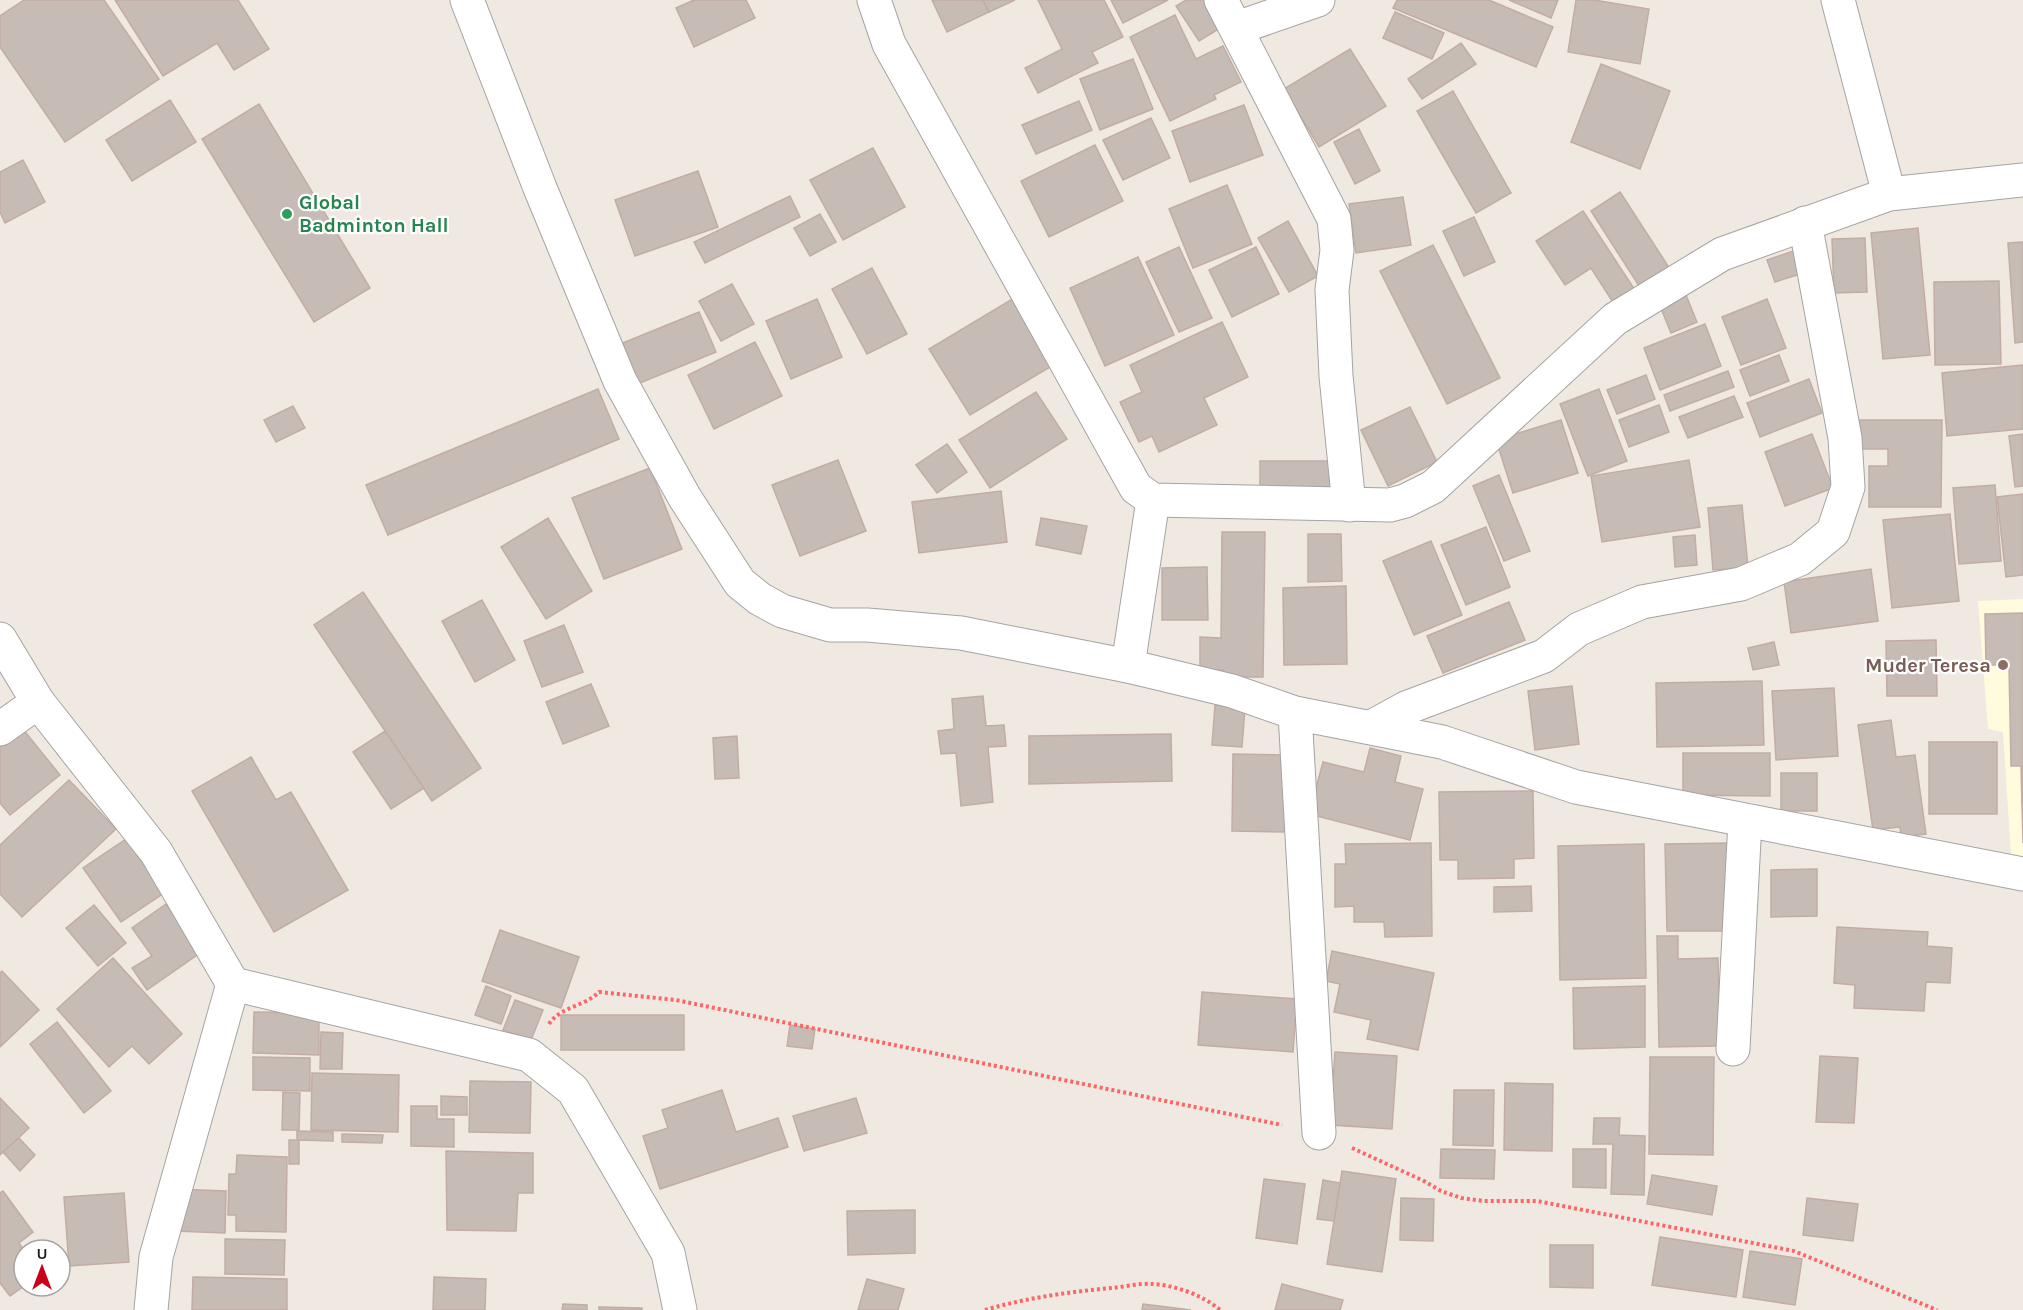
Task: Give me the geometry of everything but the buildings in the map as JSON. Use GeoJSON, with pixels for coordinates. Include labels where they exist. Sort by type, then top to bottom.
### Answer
{"type":"FeatureCollection","features":[{"type":"Feature","properties":{"kind":"street"},"geometry":{"type":"LineString","coordinates":[[467,0],[544,199],[620,381],[685,498],[740,582],[760,599],[782,611],[830,625],[867,625],[962,633],[1128,666],[1232,691],[1295,713],[1373,726],[1442,742],[1576,787],[2023,874]]}},
{"type":"Feature","properties":{"kind":"street"},"geometry":{"type":"LineString","coordinates":[[874,0],[889,44],[1124,467],[1136,488],[1153,500],[1390,505],[1433,487],[1615,319],[1722,254],[1889,194],[2023,180]]}},
{"type":"Feature","properties":{"kind":"street"},"geometry":{"type":"LineString","coordinates":[[1221,0],[1334,219],[1337,250],[1332,290],[1333,322],[1349,505]]}},
{"type":"Feature","properties":{"kind":"street"},"geometry":{"type":"LineString","coordinates":[[1237,28],[1318,0]]}},
{"type":"Feature","properties":{"kind":"street"},"geometry":{"type":"LineString","coordinates":[[1838,0],[1889,194]]}},
{"type":"Feature","properties":{"kind":"street"},"geometry":{"type":"LineString","coordinates":[[1373,726],[1406,708],[1544,656],[1580,629],[1642,602],[1741,584],[1800,559],[1833,532],[1848,487],[1845,438],[1805,223]]}},
{"type":"Feature","properties":{"kind":"street"},"geometry":{"type":"LineString","coordinates":[[1128,666],[1153,500]]}},
{"type":"Feature","properties":{"kind":"street"},"geometry":{"type":"LineString","coordinates":[[0,639],[38,702],[156,852],[233,984],[156,1257],[151,1310]]}},
{"type":"Feature","properties":{"kind":"street"},"geometry":{"type":"LineString","coordinates":[[0,729],[38,702]]}},
{"type":"Feature","properties":{"kind":"street"},"geometry":{"type":"LineString","coordinates":[[1295,713],[1319,1133]]}},
{"type":"Feature","properties":{"kind":"street"},"geometry":{"type":"LineString","coordinates":[[1733,1049],[1745,821]]}},
{"type":"Feature","properties":{"kind":"street"},"geometry":{"type":"LineString","coordinates":[[233,984],[529,1055],[573,1089],[668,1254],[680,1310]]}},
{"type":"Feature","properties":{"kind":"path"},"geometry":{"type":"LineString","coordinates":[[529,1055],[554,1017],[561,1012],[589,1002],[599,992],[676,1000],[1319,1133],[1441,1191],[1461,1198],[1484,1201],[1537,1201],[1794,1251],[1936,1310]]}},
{"type":"Feature","properties":{"kind":"path"},"geometry":{"type":"LineString","coordinates":[[985,1310],[1021,1300],[1068,1292],[1153,1284],[1192,1294],[1210,1302],[1220,1310]]}},
{"type":"Feature","properties":{"kind":"shaded area","name":"Muder Teresa"},"geometry":{"type":"Polygon","coordinates":[[[2023,599],[2023,856],[2011,855],[2003,732],[1988,729],[1978,601],[2023,599]]]}},
{"type":"Feature","properties":{"kind":"place","name":"Global Badminton Hall"},"geometry":{"type":"Point","coordinates":[287,214]}},
{"type":"Feature","properties":{"kind":"place","name":"Muder Teresa"},"geometry":{"type":"Point","coordinates":[2003,665]}}]}
